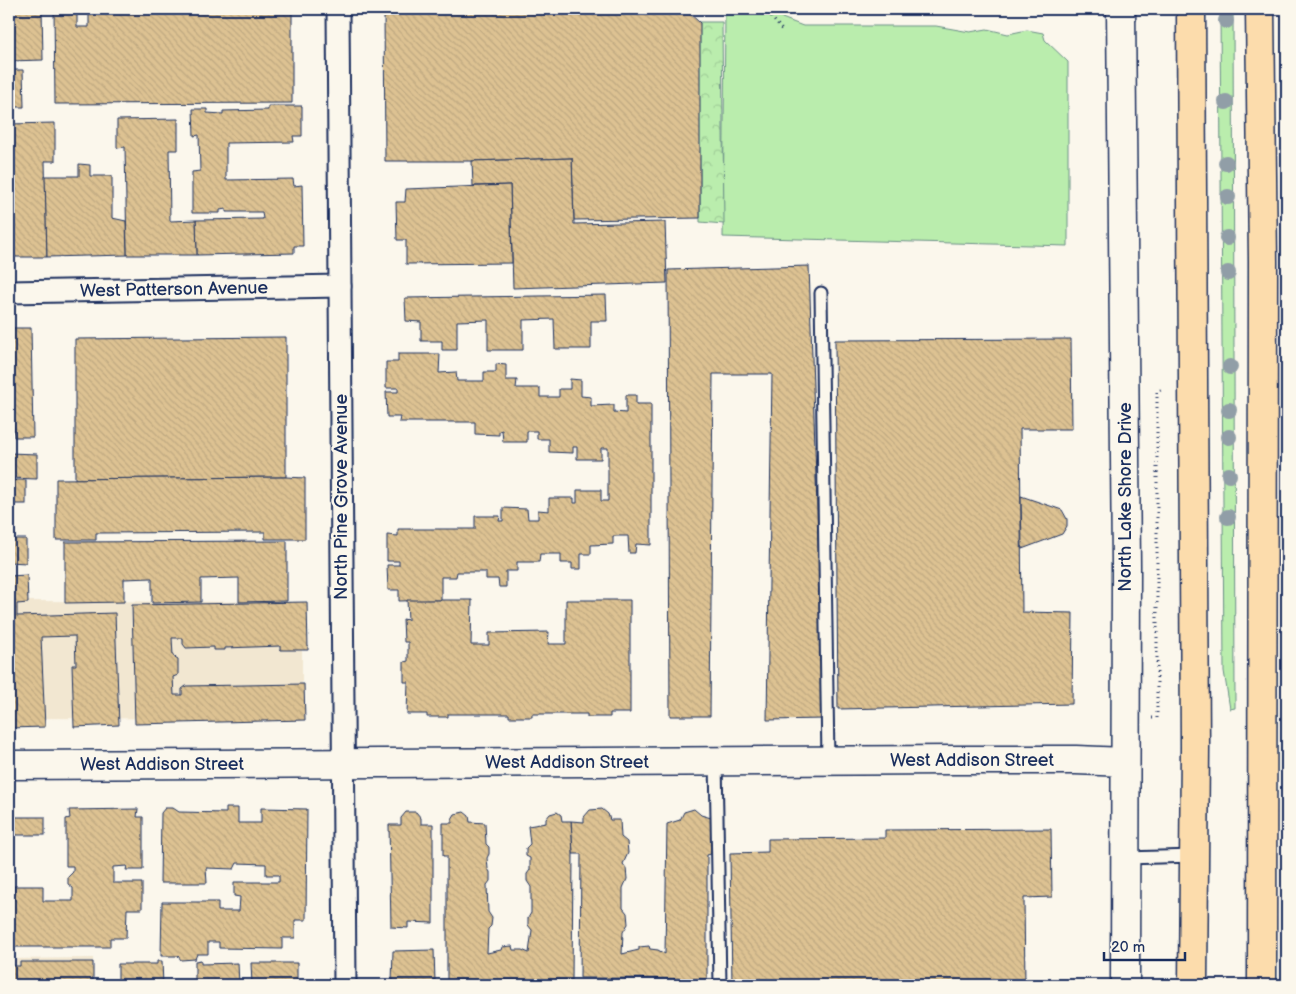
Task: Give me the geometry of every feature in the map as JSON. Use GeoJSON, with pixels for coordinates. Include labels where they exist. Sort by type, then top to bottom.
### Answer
{"type":"FeatureCollection","features":[{"type":"Feature","properties":{"kind":"highway"},"geometry":{"type":"LineString","coordinates":[[1191,9],[1195,747],[1193,985]]}},
{"type":"Feature","properties":{"kind":"highway"},"geometry":{"type":"LineString","coordinates":[[1260,9],[1263,310],[1262,985]]}},
{"type":"Feature","properties":{"kind":"street","name":"North Pine Grove Avenue"},"geometry":{"type":"LineString","coordinates":[[338,9],[345,985]]}},
{"type":"Feature","properties":{"kind":"street","name":"North Lake Shore Drive"},"geometry":{"type":"LineString","coordinates":[[1121,9],[1124,240],[1125,985]]}},
{"type":"Feature","properties":{"kind":"street","name":"West Patterson Avenue"},"geometry":{"type":"LineString","coordinates":[[9,292],[340,286]]}},
{"type":"Feature","properties":{"kind":"street","name":"West Addison Street"},"geometry":{"type":"LineString","coordinates":[[9,765],[828,760],[1076,760],[1125,762]]}},
{"type":"Feature","properties":{"kind":"lane"},"geometry":{"type":"LineString","coordinates":[[821,293],[828,760]]}},
{"type":"Feature","properties":{"kind":"lane"},"geometry":{"type":"LineString","coordinates":[[716,762],[720,985]]}},
{"type":"Feature","properties":{"kind":"lane"},"geometry":{"type":"LineString","coordinates":[[1126,858],[1194,856]]}},
{"type":"Feature","properties":{"kind":"path"},"geometry":{"type":"LineString","coordinates":[[709,9],[728,9]]}},
{"type":"Feature","properties":{"kind":"path"},"geometry":{"type":"LineString","coordinates":[[765,9],[782,30]]}},
{"type":"Feature","properties":{"kind":"path"},"geometry":{"type":"LineString","coordinates":[[1157,718],[1157,391],[1161,390]]}},
{"type":"Feature","properties":{"kind":"shaded area"},"geometry":{"type":"Polygon","coordinates":[[[9,601],[302,602],[302,719],[9,718],[9,601]]]}},
{"type":"Feature","properties":{"kind":"shaded area"},"geometry":{"type":"Polygon","coordinates":[[[93,958],[93,985],[9,985],[9,959],[93,958]]]}},
{"type":"Feature","properties":{"kind":"green space"},"geometry":{"type":"Polygon","coordinates":[[[741,9],[773,9],[782,18],[803,26],[936,26],[970,32],[987,29],[1008,34],[1027,30],[1043,33],[1045,40],[1068,62],[1068,246],[723,237],[725,12],[741,9]]]}},
{"type":"Feature","properties":{"kind":"green space"},"geometry":{"type":"Polygon","coordinates":[[[1220,9],[1233,9],[1235,708],[1230,709],[1224,671],[1220,9]]]}},
{"type":"Feature","properties":{"kind":"green space"},"geometry":{"type":"Polygon","coordinates":[[[699,22],[722,22],[724,224],[700,222],[699,22]]]}},
{"type":"Feature","properties":{"kind":"building"},"geometry":{"type":"Polygon","coordinates":[[[9,9],[42,9],[43,60],[9,61],[9,9]]]}},
{"type":"Feature","properties":{"kind":"building"},"geometry":{"type":"Polygon","coordinates":[[[54,9],[77,9],[77,27],[89,27],[89,9],[292,9],[292,103],[55,104],[54,9]]]}},
{"type":"Feature","properties":{"kind":"building"},"geometry":{"type":"Polygon","coordinates":[[[384,9],[685,9],[700,23],[700,218],[574,220],[572,158],[385,161],[384,9]]]}},
{"type":"Feature","properties":{"kind":"building"},"geometry":{"type":"Polygon","coordinates":[[[9,70],[23,70],[24,107],[9,107],[9,70]]]}},
{"type":"Feature","properties":{"kind":"building"},"geometry":{"type":"Polygon","coordinates":[[[268,106],[302,106],[302,136],[293,136],[294,142],[226,143],[226,180],[293,179],[294,186],[302,185],[303,246],[294,246],[294,253],[197,255],[196,220],[263,219],[262,212],[226,212],[226,209],[220,210],[220,213],[192,213],[192,172],[200,171],[199,135],[194,136],[193,109],[207,109],[207,113],[223,114],[223,111],[268,110],[268,106]]]}},
{"type":"Feature","properties":{"kind":"building"},"geometry":{"type":"Polygon","coordinates":[[[178,119],[178,150],[169,150],[170,221],[196,220],[197,255],[127,255],[125,147],[117,148],[117,120],[178,119]]]}},
{"type":"Feature","properties":{"kind":"building"},"geometry":{"type":"Polygon","coordinates":[[[55,123],[55,161],[45,161],[47,257],[9,257],[9,124],[55,123]]]}},
{"type":"Feature","properties":{"kind":"building"},"geometry":{"type":"Polygon","coordinates":[[[572,158],[574,224],[665,222],[667,283],[513,288],[510,185],[473,186],[472,161],[572,158]]]}},
{"type":"Feature","properties":{"kind":"building"},"geometry":{"type":"Polygon","coordinates":[[[79,164],[90,165],[90,176],[112,176],[112,218],[126,221],[127,255],[47,257],[45,176],[79,176],[79,164]]]}},
{"type":"Feature","properties":{"kind":"building"},"geometry":{"type":"Polygon","coordinates":[[[510,185],[512,263],[406,264],[406,240],[397,240],[396,202],[405,202],[406,189],[510,185]]]}},
{"type":"Feature","properties":{"kind":"building"},"geometry":{"type":"Polygon","coordinates":[[[809,266],[824,719],[767,720],[772,374],[713,374],[710,716],[670,716],[668,270],[809,266]]]}},
{"type":"Feature","properties":{"kind":"building"},"geometry":{"type":"Polygon","coordinates":[[[606,295],[607,321],[591,321],[591,349],[555,349],[554,319],[523,320],[523,350],[488,350],[488,320],[457,321],[457,350],[442,350],[442,341],[421,341],[421,322],[406,321],[405,298],[606,295]]]}},
{"type":"Feature","properties":{"kind":"building"},"geometry":{"type":"Polygon","coordinates":[[[9,328],[31,328],[33,437],[14,437],[13,416],[9,417],[9,328]]]}},
{"type":"Feature","properties":{"kind":"building"},"geometry":{"type":"Polygon","coordinates":[[[286,337],[286,477],[75,479],[75,339],[286,337]]]}},
{"type":"Feature","properties":{"kind":"building"},"geometry":{"type":"Polygon","coordinates":[[[1071,339],[1072,429],[1020,429],[1022,612],[1073,613],[1072,704],[838,709],[835,340],[1071,339]]]}},
{"type":"Feature","properties":{"kind":"building"},"geometry":{"type":"Polygon","coordinates":[[[398,354],[440,354],[439,373],[456,372],[457,381],[484,381],[484,372],[496,372],[496,364],[506,365],[506,380],[517,380],[516,388],[540,388],[540,397],[559,397],[559,389],[570,389],[570,379],[581,380],[581,396],[591,397],[591,406],[614,405],[614,412],[626,413],[626,395],[636,395],[636,404],[651,404],[651,545],[636,544],[635,553],[629,553],[628,536],[613,536],[613,544],[591,545],[591,554],[581,554],[581,569],[572,569],[572,563],[561,563],[561,554],[540,554],[539,562],[517,562],[517,571],[506,571],[506,587],[499,587],[498,579],[486,579],[486,572],[457,572],[456,577],[441,577],[441,600],[399,601],[399,590],[388,590],[387,565],[399,565],[399,561],[387,561],[387,535],[398,536],[398,529],[475,529],[475,516],[500,516],[499,521],[503,521],[503,508],[527,509],[528,519],[538,519],[538,510],[549,511],[549,498],[574,498],[574,503],[577,503],[577,490],[601,490],[601,501],[608,501],[608,448],[601,448],[601,459],[577,459],[577,447],[573,447],[573,453],[549,452],[549,439],[537,439],[537,431],[527,431],[527,442],[503,442],[502,430],[499,431],[499,435],[475,434],[475,422],[399,422],[400,417],[387,417],[386,392],[398,392],[398,388],[386,388],[386,362],[398,362],[398,354]]]}},
{"type":"Feature","properties":{"kind":"building"},"geometry":{"type":"Polygon","coordinates":[[[9,453],[37,454],[37,479],[9,478],[9,453]]]}},
{"type":"Feature","properties":{"kind":"building"},"geometry":{"type":"Polygon","coordinates":[[[305,478],[305,539],[265,539],[265,532],[96,533],[96,540],[56,540],[56,479],[305,478]]]}},
{"type":"Feature","properties":{"kind":"building"},"geometry":{"type":"Polygon","coordinates":[[[9,480],[26,480],[26,504],[9,504],[9,480]]]}},
{"type":"Feature","properties":{"kind":"building"},"geometry":{"type":"Polygon","coordinates":[[[1021,496],[1062,510],[1067,519],[1067,526],[1062,534],[1022,549],[1021,496]]]}},
{"type":"Feature","properties":{"kind":"building"},"geometry":{"type":"Polygon","coordinates":[[[9,539],[26,539],[26,563],[9,562],[9,539]]]}},
{"type":"Feature","properties":{"kind":"building"},"geometry":{"type":"Polygon","coordinates":[[[287,541],[287,601],[239,602],[239,578],[201,579],[201,602],[152,603],[152,578],[124,579],[124,602],[65,603],[65,542],[287,541]]]}},
{"type":"Feature","properties":{"kind":"building"},"geometry":{"type":"Polygon","coordinates":[[[27,575],[28,603],[17,604],[17,616],[115,613],[119,725],[74,727],[72,665],[76,665],[75,636],[41,637],[45,727],[9,728],[9,576],[27,575]]]}},
{"type":"Feature","properties":{"kind":"building"},"geometry":{"type":"Polygon","coordinates":[[[407,600],[472,600],[471,645],[489,645],[489,633],[549,632],[548,644],[566,644],[566,600],[630,600],[630,713],[610,713],[610,717],[587,717],[587,714],[532,714],[532,717],[509,717],[509,714],[448,714],[448,717],[427,717],[427,714],[407,714],[408,682],[404,682],[404,662],[408,661],[408,642],[404,642],[403,619],[408,620],[407,600]]]}},
{"type":"Feature","properties":{"kind":"building"},"geometry":{"type":"Polygon","coordinates":[[[307,602],[308,650],[280,650],[280,646],[225,648],[225,650],[214,650],[214,647],[186,648],[183,644],[183,638],[172,638],[173,656],[178,659],[178,675],[173,677],[174,695],[182,695],[182,689],[186,686],[304,684],[305,720],[135,724],[132,605],[307,602]]]}},
{"type":"Feature","properties":{"kind":"building"},"geometry":{"type":"Polygon","coordinates":[[[165,808],[173,808],[179,812],[226,813],[226,808],[238,808],[238,823],[261,823],[261,808],[307,809],[306,920],[295,920],[295,938],[282,938],[282,949],[219,948],[219,942],[208,942],[208,954],[197,954],[195,959],[181,960],[178,956],[161,956],[162,902],[218,902],[218,911],[239,911],[240,897],[234,896],[234,882],[279,882],[279,875],[266,875],[266,864],[237,863],[234,869],[206,868],[207,883],[160,883],[161,813],[165,808]]]}},
{"type":"Feature","properties":{"kind":"building"},"geometry":{"type":"Polygon","coordinates":[[[138,809],[137,817],[143,817],[143,870],[126,870],[127,866],[113,867],[113,883],[142,883],[142,909],[127,909],[126,938],[110,938],[110,947],[9,947],[9,900],[14,900],[14,886],[43,886],[43,901],[73,901],[73,888],[68,884],[68,877],[73,872],[73,866],[66,866],[66,819],[70,818],[69,810],[138,809]]]}},
{"type":"Feature","properties":{"kind":"building"},"geometry":{"type":"Polygon","coordinates":[[[602,809],[608,814],[610,820],[620,820],[621,837],[627,842],[628,853],[623,864],[626,868],[627,879],[623,888],[623,908],[627,913],[628,924],[623,932],[622,954],[639,950],[639,947],[649,946],[650,949],[658,950],[665,954],[667,824],[680,820],[684,812],[694,809],[701,815],[711,818],[711,854],[707,855],[707,979],[580,978],[581,854],[573,854],[571,821],[584,822],[584,817],[590,810],[602,809]]]}},
{"type":"Feature","properties":{"kind":"building"},"geometry":{"type":"Polygon","coordinates":[[[406,812],[416,812],[421,818],[421,824],[433,824],[433,923],[408,922],[408,928],[391,927],[389,825],[401,825],[401,818],[406,812]]]}},
{"type":"Feature","properties":{"kind":"building"},"geometry":{"type":"Polygon","coordinates":[[[464,812],[469,816],[470,822],[485,823],[486,844],[489,847],[487,858],[490,872],[490,881],[487,885],[488,912],[492,918],[491,926],[488,929],[487,953],[501,950],[502,947],[512,946],[513,950],[522,950],[529,953],[532,930],[528,925],[528,918],[531,913],[531,887],[527,881],[527,874],[530,870],[530,858],[526,856],[526,848],[530,844],[528,826],[546,823],[546,819],[550,814],[557,812],[561,815],[562,821],[571,821],[573,854],[572,980],[447,980],[447,856],[443,856],[443,823],[452,823],[455,814],[464,812]]]}},
{"type":"Feature","properties":{"kind":"building"},"geometry":{"type":"Polygon","coordinates":[[[10,817],[45,817],[45,835],[10,835],[10,817]]]}},
{"type":"Feature","properties":{"kind":"building"},"geometry":{"type":"Polygon","coordinates":[[[1051,829],[1052,897],[1024,898],[1025,985],[732,985],[730,853],[768,852],[768,839],[885,838],[885,830],[1051,829]]]}},
{"type":"Feature","properties":{"kind":"building"},"geometry":{"type":"Polygon","coordinates":[[[434,950],[435,982],[392,982],[393,951],[434,950]]]}},
{"type":"Feature","properties":{"kind":"building"},"geometry":{"type":"Polygon","coordinates":[[[201,960],[201,964],[238,963],[239,985],[192,985],[192,980],[195,980],[195,961],[201,960]]]}},
{"type":"Feature","properties":{"kind":"building"},"geometry":{"type":"Polygon","coordinates":[[[157,961],[162,961],[163,985],[118,985],[118,964],[157,964],[157,961]]]}},
{"type":"Feature","properties":{"kind":"building"},"geometry":{"type":"Polygon","coordinates":[[[20,962],[93,962],[93,985],[9,985],[9,966],[20,966],[20,962]]]}},
{"type":"Feature","properties":{"kind":"building"},"geometry":{"type":"Polygon","coordinates":[[[251,963],[297,963],[297,985],[252,985],[251,963]]]}}]}
